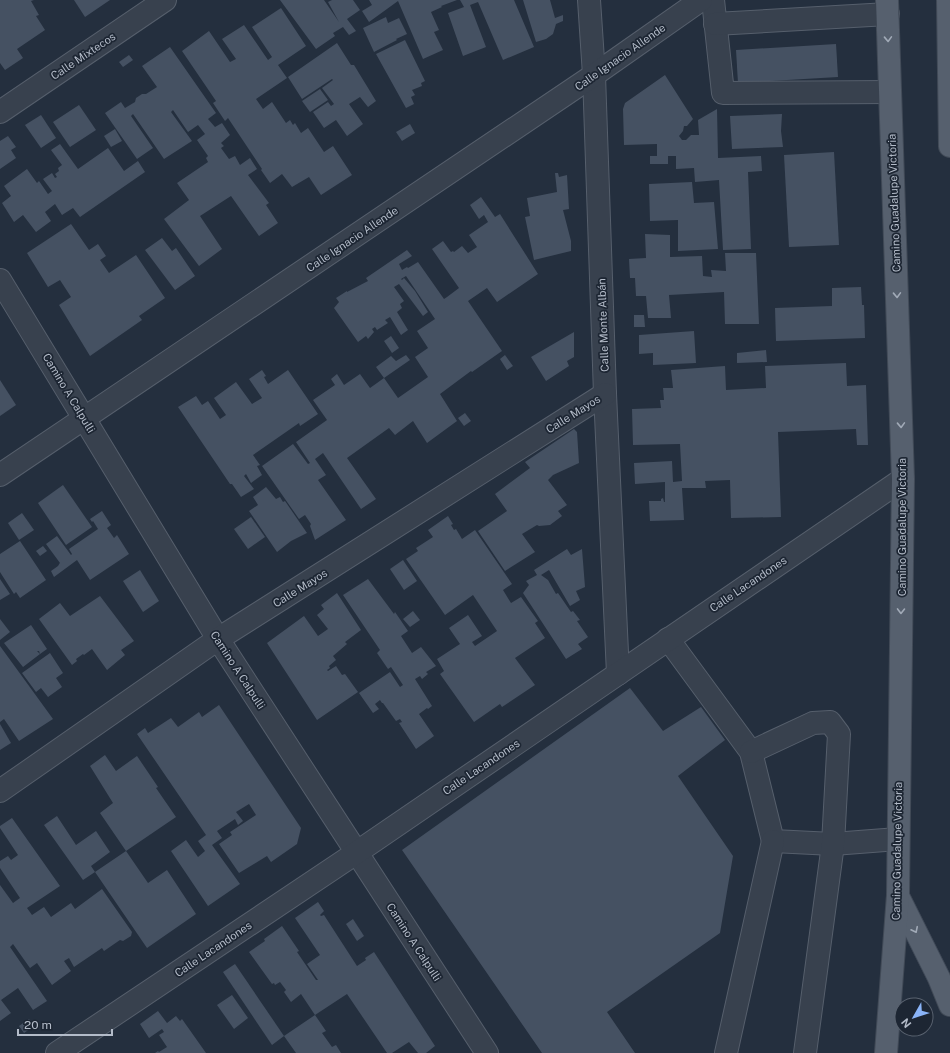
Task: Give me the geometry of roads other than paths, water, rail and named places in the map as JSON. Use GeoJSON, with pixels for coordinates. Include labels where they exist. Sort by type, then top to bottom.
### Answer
{"type":"FeatureCollection","features":[{"type":"Feature","properties":{"kind":"main road"},"geometry":{"type":"LineString","coordinates":[[948,0],[950,146]]}},
{"type":"Feature","properties":{"kind":"main road","name":"Camino Guadalupe Victoria"},"geometry":{"type":"LineString","coordinates":[[886,1053],[898,895],[903,479],[887,7]]}},
{"type":"Feature","properties":{"kind":"main road"},"geometry":{"type":"LineString","coordinates":[[898,895],[939,978],[950,1005]]}},
{"type":"Feature","properties":{"kind":"street","name":"Calle Mixtecos"},"geometry":{"type":"LineString","coordinates":[[0,112],[166,0]]}},
{"type":"Feature","properties":{"kind":"street","name":"Calle Monte Albán"},"geometry":{"type":"LineString","coordinates":[[589,0],[594,75],[605,394],[618,674]]}},
{"type":"Feature","properties":{"kind":"street","name":"Calle Ignacio Allende"},"geometry":{"type":"LineString","coordinates":[[0,475],[594,75],[701,0]]}},
{"type":"Feature","properties":{"kind":"street"},"geometry":{"type":"LineString","coordinates":[[713,0],[723,93],[890,92]]}},
{"type":"Feature","properties":{"kind":"street"},"geometry":{"type":"LineString","coordinates":[[715,24],[887,7]]}},
{"type":"Feature","properties":{"kind":"street","name":"Camino A Calpulli"},"geometry":{"type":"LineString","coordinates":[[0,280],[218,639],[484,1052]]}},
{"type":"Feature","properties":{"kind":"street","name":"Calle Mayos"},"geometry":{"type":"LineString","coordinates":[[0,791],[218,639],[605,394]]}},
{"type":"Feature","properties":{"kind":"street","name":"Calle Lacandones"},"geometry":{"type":"LineString","coordinates":[[57,1053],[356,852],[903,479]]}},
{"type":"Feature","properties":{"kind":"street"},"geometry":{"type":"LineString","coordinates":[[668,639],[751,752],[772,841],[726,1053]]}},
{"type":"Feature","properties":{"kind":"street"},"geometry":{"type":"LineString","coordinates":[[751,752],[813,723],[830,722],[839,734],[833,844],[805,1053]]}},
{"type":"Feature","properties":{"kind":"street"},"geometry":{"type":"LineString","coordinates":[[772,841],[833,844],[898,838]]}}]}
